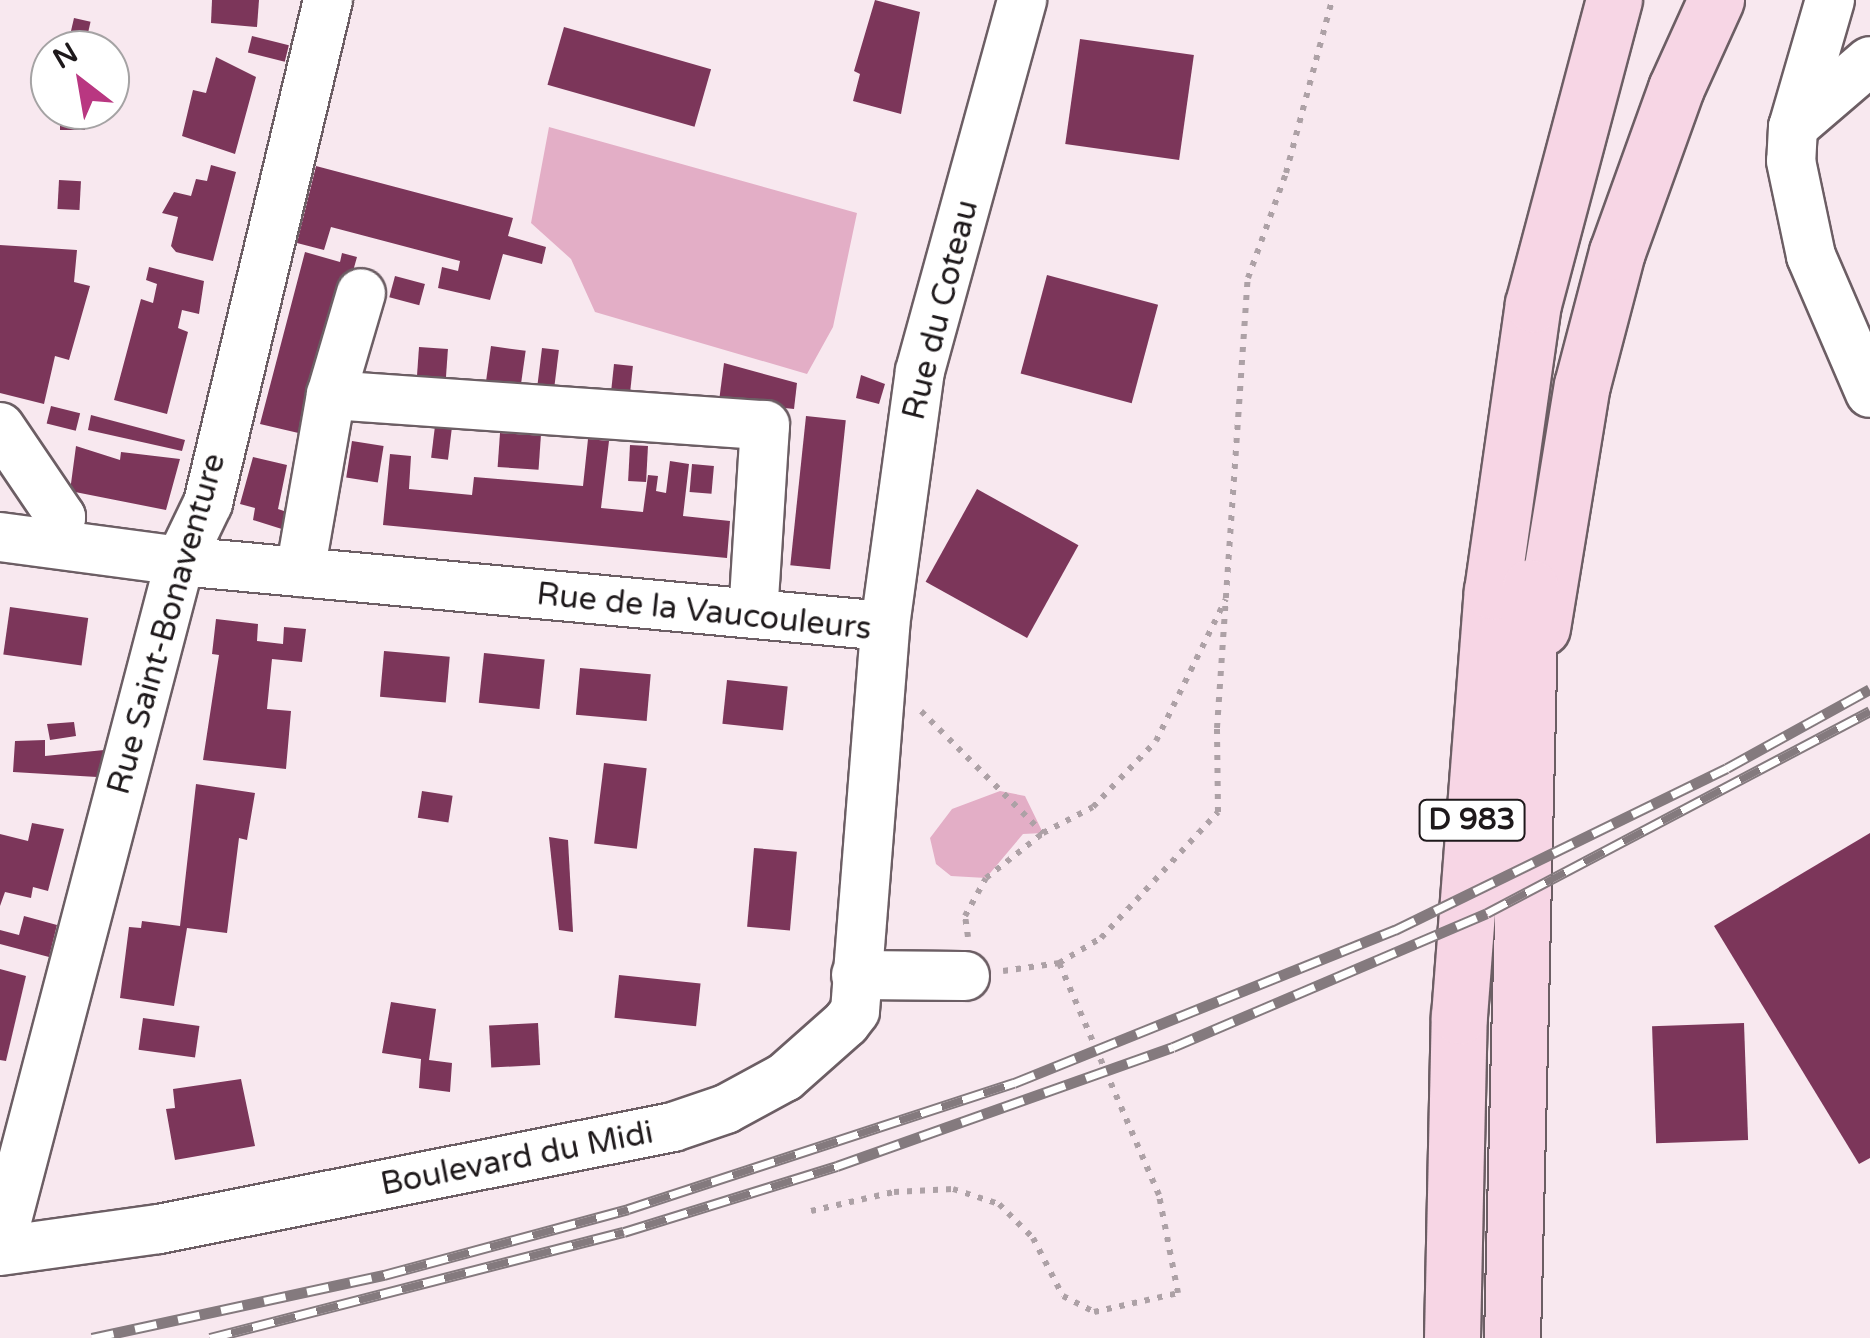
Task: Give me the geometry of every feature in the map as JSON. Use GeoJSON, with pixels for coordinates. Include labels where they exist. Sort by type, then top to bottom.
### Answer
{"type":"FeatureCollection","features":[{"type":"Feature","properties":{"kind":"main road"},"geometry":{"type":"LineString","coordinates":[[1533,304],[1531,238],[1574,0]]}},
{"type":"Feature","properties":{"kind":"main road","name":"D 983"},"geometry":{"type":"LineString","coordinates":[[1452,1338],[1459,1016],[1492,590],[1533,304],[1614,0]]}},
{"type":"Feature","properties":{"kind":"main road","name":"D 983"},"geometry":{"type":"LineString","coordinates":[[1512,1338],[1526,624],[1556,393],[1640,0]]}},
{"type":"Feature","properties":{"kind":"main road"},"geometry":{"type":"LineString","coordinates":[[1523,699],[1543,625],[1582,385],[1617,252],[1676,88],[1716,0]]}},
{"type":"Feature","properties":{"kind":"street","name":"Rue Saint-Bonaventure"},"geometry":{"type":"LineString","coordinates":[[0,1249],[180,561],[208,502],[328,0]]}},
{"type":"Feature","properties":{"kind":"street","name":"Rue du Coteau"},"geometry":{"type":"LineString","coordinates":[[885,626],[920,371],[1022,0]]}},
{"type":"Feature","properties":{"kind":"street"},"geometry":{"type":"LineString","coordinates":[[1830,0],[1793,127],[1796,202],[1811,256],[1870,393]]}},
{"type":"Feature","properties":{"kind":"street"},"geometry":{"type":"LineString","coordinates":[[1793,127],[1870,61]]}},
{"type":"Feature","properties":{"kind":"street"},"geometry":{"type":"LineString","coordinates":[[300,572],[331,395],[361,293]]}},
{"type":"Feature","properties":{"kind":"street"},"geometry":{"type":"LineString","coordinates":[[331,395],[766,425],[754,614]]}},
{"type":"Feature","properties":{"kind":"street"},"geometry":{"type":"LineString","coordinates":[[0,427],[61,517],[56,542]]}},
{"type":"Feature","properties":{"kind":"street","name":"Rue de la Vaucouleurs"},"geometry":{"type":"LineString","coordinates":[[0,536],[180,561],[885,626],[856,974]]}},
{"type":"Feature","properties":{"kind":"street"},"geometry":{"type":"LineString","coordinates":[[856,974],[965,976]]}},
{"type":"Feature","properties":{"kind":"street","name":"Boulevard du Midi"},"geometry":{"type":"LineString","coordinates":[[0,1249],[159,1229],[673,1127],[726,1110],[796,1068],[855,1010],[856,974]]}},
{"type":"Feature","properties":{"kind":"path"},"geometry":{"type":"LineString","coordinates":[[1226,599],[1156,741],[1093,808],[1043,833],[986,878],[965,916],[965,976],[1060,962],[1101,938],[1218,812],[1226,599],[1248,278],[1286,173],[1332,0]]}},
{"type":"Feature","properties":{"kind":"path"},"geometry":{"type":"LineString","coordinates":[[880,682],[900,688],[1043,833]]}},
{"type":"Feature","properties":{"kind":"path"},"geometry":{"type":"LineString","coordinates":[[811,1212],[894,1192],[953,1190],[999,1204],[1033,1238],[1063,1296],[1094,1312],[1178,1293],[1158,1195],[1060,962]]}},
{"type":"Feature","properties":{"kind":"shaded area"},"geometry":{"type":"Polygon","coordinates":[[[549,127],[857,213],[833,327],[807,374],[595,312],[571,259],[531,223],[549,127]]]}},
{"type":"Feature","properties":{"kind":"shaded area"},"geometry":{"type":"Polygon","coordinates":[[[1000,791],[1025,796],[1043,833],[1023,834],[986,878],[951,876],[936,864],[930,838],[952,809],[1000,791]]]}},
{"type":"Feature","properties":{"kind":"building"},"geometry":{"type":"Polygon","coordinates":[[[212,0],[259,0],[257,27],[211,23],[212,0]]]}},
{"type":"Feature","properties":{"kind":"building"},"geometry":{"type":"Polygon","coordinates":[[[875,0],[920,12],[901,114],[853,101],[860,74],[854,71],[875,0]]]}},
{"type":"Feature","properties":{"kind":"building"},"geometry":{"type":"Polygon","coordinates":[[[74,18],[91,22],[89,30],[71,30],[74,18]]]}},
{"type":"Feature","properties":{"kind":"building"},"geometry":{"type":"Polygon","coordinates":[[[564,27],[711,69],[695,127],[547,85],[564,27]]]}},
{"type":"Feature","properties":{"kind":"building"},"geometry":{"type":"Polygon","coordinates":[[[252,36],[289,45],[285,62],[248,52],[252,36]]]}},
{"type":"Feature","properties":{"kind":"building"},"geometry":{"type":"Polygon","coordinates":[[[1080,39],[1194,55],[1179,160],[1065,144],[1080,39]]]}},
{"type":"Feature","properties":{"kind":"building"},"geometry":{"type":"Polygon","coordinates":[[[216,57],[256,77],[235,154],[182,136],[193,90],[206,93],[216,57]]]}},
{"type":"Feature","properties":{"kind":"building"},"geometry":{"type":"Polygon","coordinates":[[[211,165],[236,172],[213,261],[176,252],[171,246],[178,217],[162,213],[174,192],[191,196],[196,179],[207,181],[211,165]]]}},
{"type":"Feature","properties":{"kind":"building"},"geometry":{"type":"Polygon","coordinates":[[[316,166],[513,218],[508,236],[546,247],[542,264],[503,254],[490,300],[438,288],[442,267],[458,271],[460,261],[331,227],[324,250],[297,243],[316,166]]]}},
{"type":"Feature","properties":{"kind":"building"},"geometry":{"type":"Polygon","coordinates":[[[59,180],[81,181],[79,210],[57,209],[59,180]]]}},
{"type":"Feature","properties":{"kind":"building"},"geometry":{"type":"Polygon","coordinates":[[[0,245],[77,250],[74,282],[90,286],[69,360],[55,356],[44,404],[0,393],[0,245]]]}},
{"type":"Feature","properties":{"kind":"building"},"geometry":{"type":"Polygon","coordinates":[[[305,252],[340,262],[342,253],[357,257],[307,435],[260,424],[305,252]]]}},
{"type":"Feature","properties":{"kind":"building"},"geometry":{"type":"Polygon","coordinates":[[[149,267],[204,281],[199,314],[182,310],[178,328],[188,332],[167,414],[114,400],[141,299],[153,303],[157,284],[146,280],[149,267]]]}},
{"type":"Feature","properties":{"kind":"building"},"geometry":{"type":"Polygon","coordinates":[[[1047,275],[1158,305],[1132,403],[1021,374],[1047,275]]]}},
{"type":"Feature","properties":{"kind":"building"},"geometry":{"type":"Polygon","coordinates":[[[395,276],[425,284],[419,305],[389,297],[395,276]]]}},
{"type":"Feature","properties":{"kind":"building"},"geometry":{"type":"Polygon","coordinates":[[[491,346],[526,351],[520,391],[485,387],[491,346]]]}},
{"type":"Feature","properties":{"kind":"building"},"geometry":{"type":"Polygon","coordinates":[[[419,347],[448,349],[446,383],[417,381],[419,347]]]}},
{"type":"Feature","properties":{"kind":"building"},"geometry":{"type":"Polygon","coordinates":[[[542,348],[559,350],[554,392],[537,390],[542,348]]]}},
{"type":"Feature","properties":{"kind":"building"},"geometry":{"type":"Polygon","coordinates":[[[724,363],[797,383],[794,409],[719,401],[724,363]]]}},
{"type":"Feature","properties":{"kind":"building"},"geometry":{"type":"Polygon","coordinates":[[[614,364],[633,366],[630,397],[611,395],[614,364]]]}},
{"type":"Feature","properties":{"kind":"building"},"geometry":{"type":"Polygon","coordinates":[[[861,375],[885,384],[879,404],[856,398],[861,375]]]}},
{"type":"Feature","properties":{"kind":"building"},"geometry":{"type":"Polygon","coordinates":[[[51,406],[80,413],[76,431],[47,423],[51,406]]]}},
{"type":"Feature","properties":{"kind":"building"},"geometry":{"type":"Polygon","coordinates":[[[91,415],[185,440],[182,451],[88,430],[91,415]]]}},
{"type":"Feature","properties":{"kind":"building"},"geometry":{"type":"Polygon","coordinates":[[[806,416],[846,420],[830,569],[790,565],[806,416]]]}},
{"type":"Feature","properties":{"kind":"building"},"geometry":{"type":"Polygon","coordinates":[[[435,426],[452,428],[448,460],[431,458],[435,426]]]}},
{"type":"Feature","properties":{"kind":"building"},"geometry":{"type":"Polygon","coordinates":[[[500,433],[541,436],[539,470],[498,467],[500,433]]]}},
{"type":"Feature","properties":{"kind":"building"},"geometry":{"type":"Polygon","coordinates":[[[588,439],[609,441],[601,508],[643,512],[648,475],[658,476],[656,491],[666,493],[670,461],[689,464],[683,516],[730,521],[727,558],[383,525],[390,454],[411,456],[409,489],[472,495],[474,477],[583,486],[588,439]]]}},
{"type":"Feature","properties":{"kind":"building"},"geometry":{"type":"Polygon","coordinates":[[[352,441],[384,446],[378,483],[346,478],[352,441]]]}},
{"type":"Feature","properties":{"kind":"building"},"geometry":{"type":"Polygon","coordinates":[[[630,445],[648,446],[646,482],[628,481],[630,445]]]}},
{"type":"Feature","properties":{"kind":"building"},"geometry":{"type":"Polygon","coordinates":[[[76,446],[120,460],[121,452],[180,459],[166,510],[70,491],[76,446]]]}},
{"type":"Feature","properties":{"kind":"building"},"geometry":{"type":"Polygon","coordinates":[[[253,457],[287,465],[278,509],[290,513],[285,530],[253,520],[255,508],[240,504],[253,457]]]}},
{"type":"Feature","properties":{"kind":"building"},"geometry":{"type":"Polygon","coordinates":[[[692,464],[714,466],[711,494],[690,492],[692,464]]]}},
{"type":"Feature","properties":{"kind":"building"},"geometry":{"type":"Polygon","coordinates":[[[977,489],[1078,545],[1027,638],[926,582],[977,489]]]}},
{"type":"Feature","properties":{"kind":"building"},"geometry":{"type":"Polygon","coordinates":[[[10,607],[88,618],[82,666],[3,655],[10,607]]]}},
{"type":"Feature","properties":{"kind":"building"},"geometry":{"type":"Polygon","coordinates":[[[216,619],[258,624],[257,641],[283,644],[284,627],[306,629],[302,662],[272,659],[267,709],[291,711],[286,769],[203,760],[219,655],[212,654],[216,619]]]}},
{"type":"Feature","properties":{"kind":"building"},"geometry":{"type":"Polygon","coordinates":[[[384,651],[450,657],[446,703],[380,697],[384,651]]]}},
{"type":"Feature","properties":{"kind":"building"},"geometry":{"type":"Polygon","coordinates":[[[484,653],[545,659],[539,709],[479,703],[484,653]]]}},
{"type":"Feature","properties":{"kind":"building"},"geometry":{"type":"Polygon","coordinates":[[[580,668],[651,674],[647,721],[576,715],[580,668]]]}},
{"type":"Feature","properties":{"kind":"building"},"geometry":{"type":"Polygon","coordinates":[[[727,680],[788,686],[783,730],[722,724],[727,680]]]}},
{"type":"Feature","properties":{"kind":"building"},"geometry":{"type":"Polygon","coordinates":[[[74,722],[76,736],[50,740],[47,724],[74,722]]]}},
{"type":"Feature","properties":{"kind":"building"},"geometry":{"type":"Polygon","coordinates":[[[45,740],[45,756],[104,750],[97,777],[13,772],[15,741],[45,740]]]}},
{"type":"Feature","properties":{"kind":"building"},"geometry":{"type":"Polygon","coordinates":[[[604,763],[647,768],[637,849],[594,843],[604,763]]]}},
{"type":"Feature","properties":{"kind":"building"},"geometry":{"type":"Polygon","coordinates":[[[196,784],[255,793],[247,840],[239,838],[227,933],[187,928],[174,1006],[120,998],[129,927],[141,928],[142,921],[180,926],[196,784]]]}},
{"type":"Feature","properties":{"kind":"building"},"geometry":{"type":"Polygon","coordinates":[[[422,791],[453,796],[448,823],[418,818],[422,791]]]}},
{"type":"Feature","properties":{"kind":"building"},"geometry":{"type":"Polygon","coordinates":[[[32,823],[64,829],[48,891],[33,887],[31,898],[5,892],[0,906],[0,834],[28,841],[32,823]]]}},
{"type":"Feature","properties":{"kind":"building"},"geometry":{"type":"Polygon","coordinates":[[[1870,833],[1870,1158],[1859,1164],[1714,926],[1870,833]]]}},
{"type":"Feature","properties":{"kind":"building"},"geometry":{"type":"Polygon","coordinates":[[[549,837],[568,840],[573,932],[559,930],[549,837]]]}},
{"type":"Feature","properties":{"kind":"building"},"geometry":{"type":"Polygon","coordinates":[[[754,848],[797,852],[790,930],[747,927],[754,848]]]}},
{"type":"Feature","properties":{"kind":"building"},"geometry":{"type":"Polygon","coordinates":[[[24,916],[57,925],[49,957],[0,944],[0,930],[19,935],[24,916]]]}},
{"type":"Feature","properties":{"kind":"building"},"geometry":{"type":"Polygon","coordinates":[[[0,969],[26,976],[6,1061],[0,1060],[0,969]]]}},
{"type":"Feature","properties":{"kind":"building"},"geometry":{"type":"Polygon","coordinates":[[[619,975],[701,984],[696,1026],[615,1018],[619,975]]]}},
{"type":"Feature","properties":{"kind":"building"},"geometry":{"type":"Polygon","coordinates":[[[391,1002],[436,1009],[429,1060],[452,1063],[450,1092],[419,1088],[421,1059],[382,1053],[391,1002]]]}},
{"type":"Feature","properties":{"kind":"building"},"geometry":{"type":"Polygon","coordinates":[[[143,1018],[199,1026],[195,1058],[139,1050],[143,1018]]]}},
{"type":"Feature","properties":{"kind":"building"},"geometry":{"type":"Polygon","coordinates":[[[538,1023],[540,1065],[491,1068],[489,1026],[538,1023]]]}},
{"type":"Feature","properties":{"kind":"building"},"geometry":{"type":"Polygon","coordinates":[[[1744,1023],[1748,1140],[1656,1143],[1652,1026],[1744,1023]]]}},
{"type":"Feature","properties":{"kind":"building"},"geometry":{"type":"Polygon","coordinates":[[[241,1079],[255,1146],[175,1160],[166,1109],[175,1108],[173,1089],[241,1079]]]}},
{"type":"Feature","properties":{"kind":"railway"},"geometry":{"type":"LineString","coordinates":[[92,1338],[384,1275],[628,1209],[1014,1083],[1395,930],[1727,768],[1870,689]]}},
{"type":"Feature","properties":{"kind":"railway"},"geometry":{"type":"LineString","coordinates":[[210,1338],[624,1232],[837,1166],[1173,1047],[1487,913],[1870,711]]}}]}
